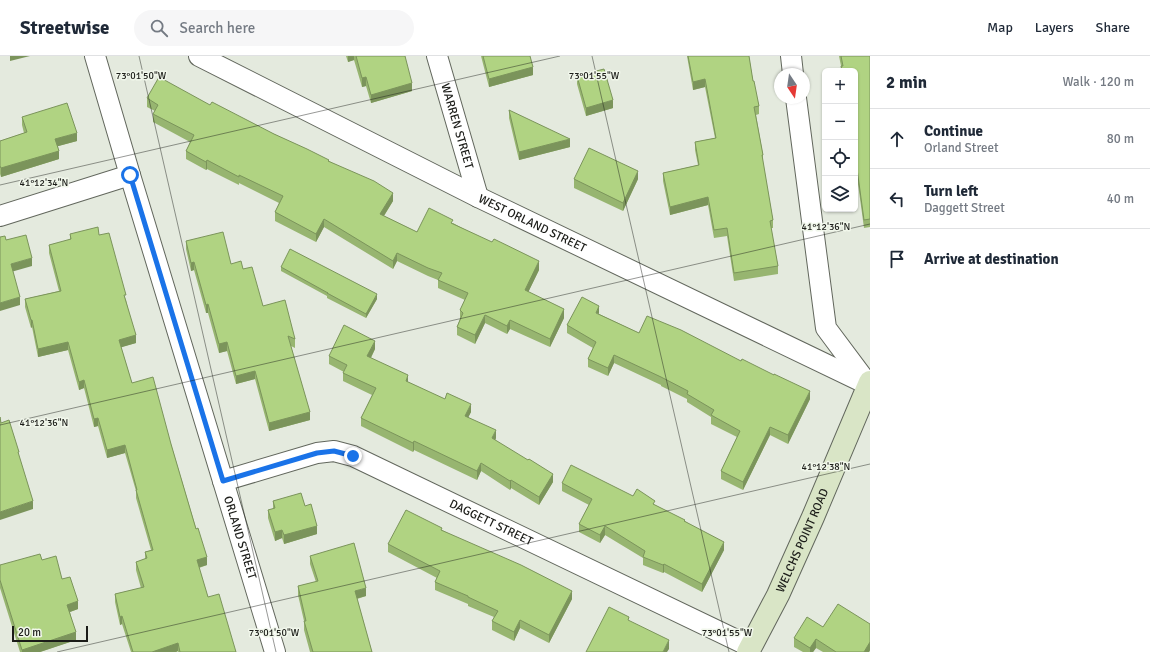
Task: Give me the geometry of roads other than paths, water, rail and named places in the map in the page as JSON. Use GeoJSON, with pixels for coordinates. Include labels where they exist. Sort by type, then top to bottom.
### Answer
{"type":"FeatureCollection","features":[{"type":"Feature","properties":{"kind":"street","name":"ORLAND STREET"},"geometry":{"type":"LineString","coordinates":[[95,56],[275,652]]}},
{"type":"Feature","properties":{"kind":"street","name":"WEST ORLAND STREET"},"geometry":{"type":"LineString","coordinates":[[199,56],[478,197],[869,384]]}},
{"type":"Feature","properties":{"kind":"street","name":"WARREN STREET"},"geometry":{"type":"LineString","coordinates":[[437,56],[478,197]]}},
{"type":"Feature","properties":{"kind":"street"},"geometry":{"type":"LineString","coordinates":[[791,56],[792,68]]}},
{"type":"Feature","properties":{"kind":"street"},"geometry":{"type":"LineString","coordinates":[[797,104],[826,328],[869,384]]}},
{"type":"Feature","properties":{"kind":"street"},"geometry":{"type":"LineString","coordinates":[[0,216],[130,175]]}},
{"type":"Feature","properties":{"kind":"street","name":"WELCHS POINT ROAD"},"geometry":{"type":"LineString","coordinates":[[750,650],[778,595],[814,517],[869,384]]}},
{"type":"Feature","properties":{"kind":"street","name":"DAGGETT STREET"},"geometry":{"type":"LineString","coordinates":[[223,481],[317,453],[334,451],[353,456],[750,650]]}}]}
